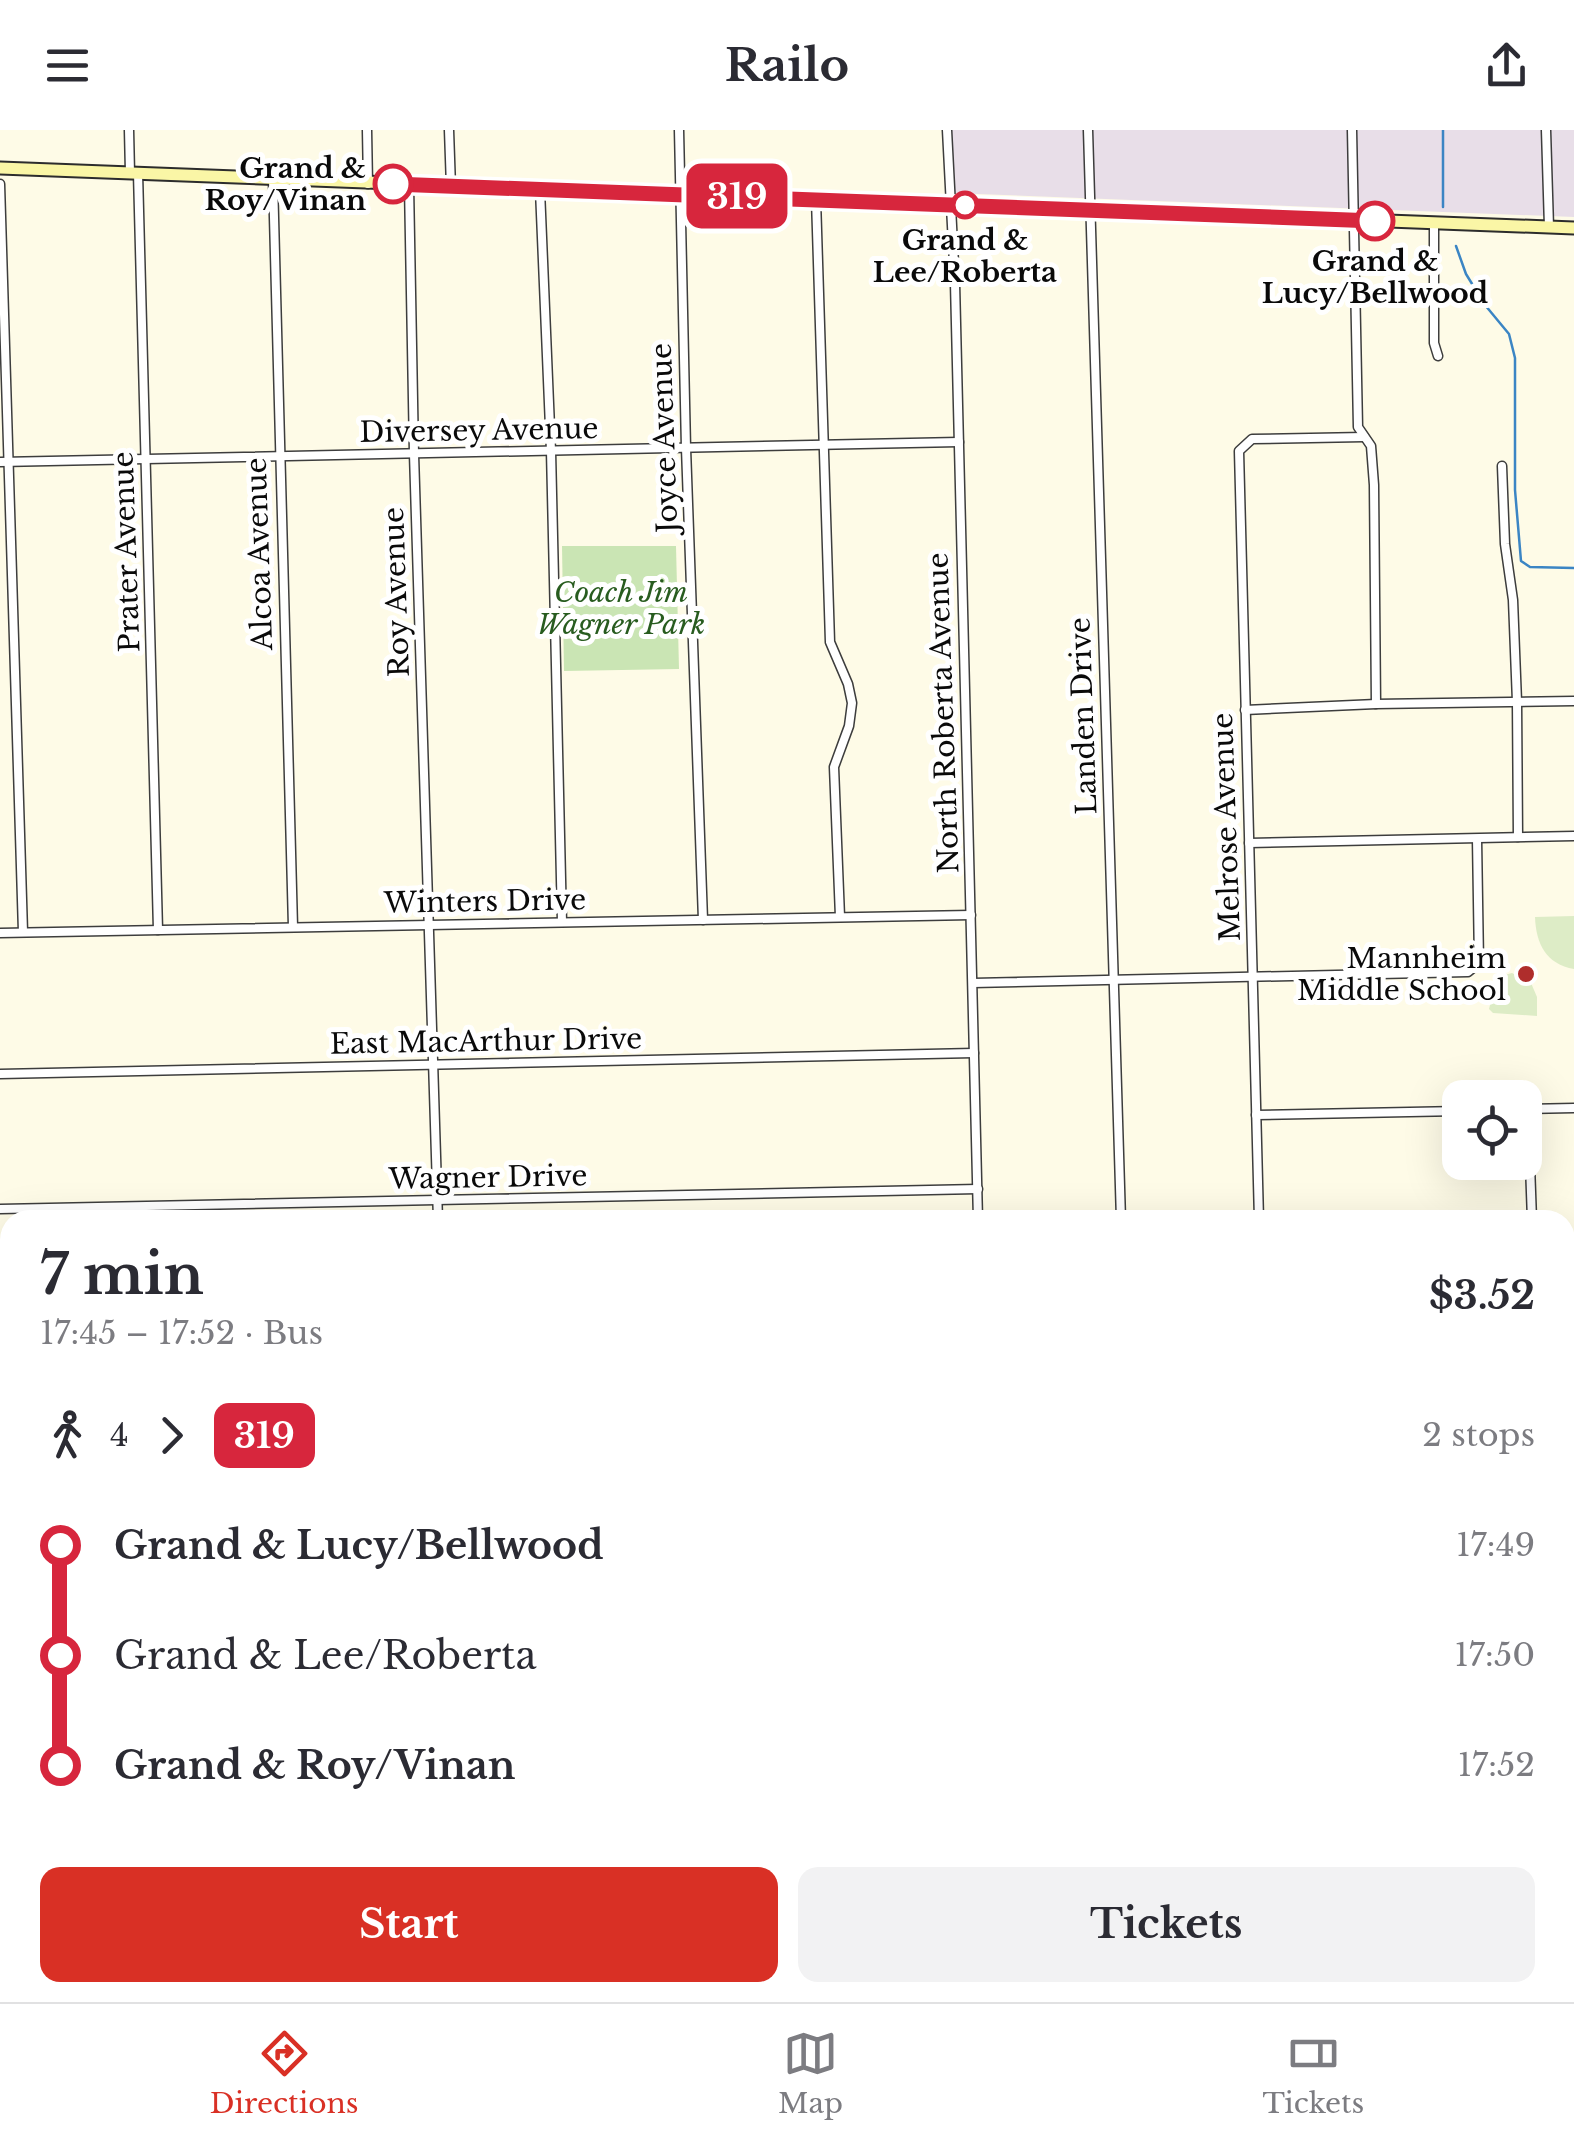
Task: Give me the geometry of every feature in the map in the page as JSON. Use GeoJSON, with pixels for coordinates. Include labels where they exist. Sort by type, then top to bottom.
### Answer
{"type":"FeatureCollection","features":[{"type":"Feature","properties":{"kind":"main road"},"geometry":{"type":"LineString","coordinates":[[0,168],[1574,228]]}},
{"type":"Feature","properties":{"kind":"street","name":"Prater Avenue"},"geometry":{"type":"LineString","coordinates":[[129,130],[146,459],[158,930]]}},
{"type":"Feature","properties":{"kind":"street"},"geometry":{"type":"LineString","coordinates":[[367,130],[368,184]]}},
{"type":"Feature","properties":{"kind":"street"},"geometry":{"type":"LineString","coordinates":[[449,130],[451,187]]}},
{"type":"Feature","properties":{"kind":"street","name":"Joyce Avenue"},"geometry":{"type":"LineString","coordinates":[[679,130],[703,920]]}},
{"type":"Feature","properties":{"kind":"street","name":"North Roberta Avenue"},"geometry":{"type":"LineString","coordinates":[[948,130],[978,1210]]}},
{"type":"Feature","properties":{"kind":"street","name":"Landen Drive"},"geometry":{"type":"LineString","coordinates":[[1088,130],[1120,1210]]}},
{"type":"Feature","properties":{"kind":"street"},"geometry":{"type":"LineString","coordinates":[[1352,130],[1358,427],[1371,446],[1374,484],[1376,704]]}},
{"type":"Feature","properties":{"kind":"street"},"geometry":{"type":"LineString","coordinates":[[1546,130],[1549,226]]}},
{"type":"Feature","properties":{"kind":"street","name":"Alcoa Avenue"},"geometry":{"type":"LineString","coordinates":[[273,180],[293,927]]}},
{"type":"Feature","properties":{"kind":"street"},"geometry":{"type":"LineString","coordinates":[[0,184],[5,462],[23,932]]}},
{"type":"Feature","properties":{"kind":"street","name":"Roy Avenue"},"geometry":{"type":"LineString","coordinates":[[408,185],[438,1210]]}},
{"type":"Feature","properties":{"kind":"street"},"geometry":{"type":"LineString","coordinates":[[540,190],[551,451],[562,922]]}},
{"type":"Feature","properties":{"kind":"street"},"geometry":{"type":"LineString","coordinates":[[816,199],[830,642],[852,703],[849,726],[834,767],[840,917]]}},
{"type":"Feature","properties":{"kind":"street"},"geometry":{"type":"LineString","coordinates":[[1434,223],[1434,343],[1438,356]]}},
{"type":"Feature","properties":{"kind":"street","name":"Melrose Avenue"},"geometry":{"type":"LineString","coordinates":[[1259,1210],[1239,451],[1252,439],[1364,437]]}},
{"type":"Feature","properties":{"kind":"street","name":"Diversey Avenue"},"geometry":{"type":"LineString","coordinates":[[5,462],[959,442]]}},
{"type":"Feature","properties":{"kind":"street"},"geometry":{"type":"LineString","coordinates":[[1502,466],[1506,554],[1513,600],[1518,837]]}},
{"type":"Feature","properties":{"kind":"street"},"geometry":{"type":"LineString","coordinates":[[1246,710],[1574,701]]}},
{"type":"Feature","properties":{"kind":"street"},"geometry":{"type":"LineString","coordinates":[[1249,843],[1574,836]]}},
{"type":"Feature","properties":{"kind":"street"},"geometry":{"type":"LineString","coordinates":[[974,983],[1468,972],[1479,963],[1477,839]]}},
{"type":"Feature","properties":{"kind":"street","name":"Winters Drive"},"geometry":{"type":"LineString","coordinates":[[0,933],[971,914]]}},
{"type":"Feature","properties":{"kind":"street","name":"East MacArthur Drive"},"geometry":{"type":"LineString","coordinates":[[0,1074],[974,1054]]}},
{"type":"Feature","properties":{"kind":"street"},"geometry":{"type":"LineString","coordinates":[[1542,1109],[1574,1108]]}},
{"type":"Feature","properties":{"kind":"street"},"geometry":{"type":"LineString","coordinates":[[1256,1115],[1442,1110]]}},
{"type":"Feature","properties":{"kind":"street"},"geometry":{"type":"LineString","coordinates":[[1530,1180],[1532,1210]]}},
{"type":"Feature","properties":{"kind":"street","name":"Wagner Drive"},"geometry":{"type":"LineString","coordinates":[[0,1209],[978,1189]]}},
{"type":"Feature","properties":{"kind":"shaded area"},"geometry":{"type":"Polygon","coordinates":[[[947,130],[1574,130],[1574,217],[950,193],[947,130]]]}},
{"type":"Feature","properties":{"kind":"green space","name":"Coach Jim Wagner Park"},"geometry":{"type":"Polygon","coordinates":[[[562,546],[676,546],[679,669],[564,671],[562,546]]]}},
{"type":"Feature","properties":{"kind":"green space"},"geometry":{"type":"Polygon","coordinates":[[[1574,916],[1574,969],[1556,963],[1544,951],[1535,917],[1574,916]]]}},
{"type":"Feature","properties":{"kind":"green space"},"geometry":{"type":"Polygon","coordinates":[[[1512,973],[1531,983],[1537,997],[1537,1016],[1493,1013],[1489,1009],[1497,977],[1512,973]]]}},
{"type":"Feature","properties":{"kind":"waterway"},"geometry":{"type":"LineString","coordinates":[[1443,130],[1443,207]]}},
{"type":"Feature","properties":{"kind":"waterway"},"geometry":{"type":"LineString","coordinates":[[1456,246],[1466,274],[1509,334],[1515,358],[1515,490],[1521,561],[1530,567],[1574,568]]}},
{"type":"Feature","properties":{"kind":"bus line","name":"319"},"geometry":{"type":"LineString","coordinates":[[393,184],[1375,221]]}},
{"type":"Feature","properties":{"kind":"place","name":"Grand & Roy/Vinan"},"geometry":{"type":"Point","coordinates":[393,184]}},
{"type":"Feature","properties":{"kind":"place","name":"Grand & Lee/Roberta"},"geometry":{"type":"Point","coordinates":[965,205]}},
{"type":"Feature","properties":{"kind":"place","name":"Grand & Lucy/Bellwood"},"geometry":{"type":"Point","coordinates":[1375,221]}},
{"type":"Feature","properties":{"kind":"place","name":"Mannheim Middle School"},"geometry":{"type":"Point","coordinates":[1526,974]}}]}
